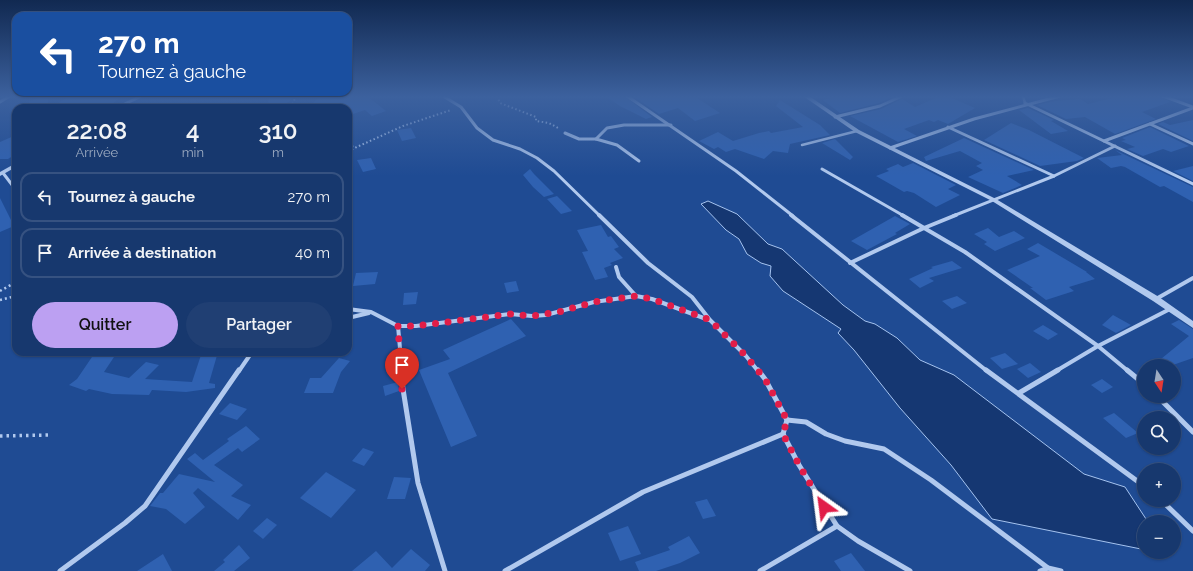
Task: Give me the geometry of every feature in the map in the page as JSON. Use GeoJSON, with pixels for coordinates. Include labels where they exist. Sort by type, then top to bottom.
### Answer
{"type":"FeatureCollection","features":[{"type":"Feature","properties":{"kind":"street"},"geometry":{"type":"LineString","coordinates":[[473,123],[477,128],[493,140],[520,149],[537,158],[554,171],[642,258],[692,297],[710,320],[746,356],[765,379],[787,420],[783,434],[799,465],[837,526],[858,541],[910,571]]}},
{"type":"Feature","properties":{"kind":"street"},"geometry":{"type":"LineString","coordinates":[[667,123],[736,171],[975,362],[1137,481]]}},
{"type":"Feature","properties":{"kind":"street"},"geometry":{"type":"LineString","coordinates":[[846,123],[890,148],[994,200],[1156,299],[1193,325]]}},
{"type":"Feature","properties":{"kind":"street"},"geometry":{"type":"LineString","coordinates":[[890,148],[961,123]]}},
{"type":"Feature","properties":{"kind":"street"},"geometry":{"type":"LineString","coordinates":[[1066,123],[1193,184]]}},
{"type":"Feature","properties":{"kind":"street"},"geometry":{"type":"LineString","coordinates":[[1104,141],[1154,123]]}},
{"type":"Feature","properties":{"kind":"street"},"geometry":{"type":"LineString","coordinates":[[1150,124],[1193,144]]}},
{"type":"Feature","properties":{"kind":"street"},"geometry":{"type":"LineString","coordinates":[[596,139],[606,128],[624,125],[671,125]]}},
{"type":"Feature","properties":{"kind":"street"},"geometry":{"type":"LineString","coordinates":[[947,127],[1054,176]]}},
{"type":"Feature","properties":{"kind":"street"},"geometry":{"type":"LineString","coordinates":[[565,133],[579,140],[596,139],[617,145],[639,161]]}},
{"type":"Feature","properties":{"kind":"street"},"geometry":{"type":"LineString","coordinates":[[850,263],[924,228],[1054,176],[1115,146]]}},
{"type":"Feature","properties":{"kind":"street"},"geometry":{"type":"LineString","coordinates":[[12,167],[2,173],[12,185]]}},
{"type":"Feature","properties":{"kind":"street"},"geometry":{"type":"LineString","coordinates":[[822,169],[965,252],[1098,346],[1137,378]]}},
{"type":"Feature","properties":{"kind":"street"},"geometry":{"type":"LineString","coordinates":[[616,267],[619,277],[636,296]]}},
{"type":"Feature","properties":{"kind":"street"},"geometry":{"type":"LineString","coordinates":[[1156,299],[1193,278]]}},
{"type":"Feature","properties":{"kind":"street"},"geometry":{"type":"LineString","coordinates":[[352,309],[371,312],[398,326],[416,326],[510,314],[532,316],[594,302],[636,296],[652,299],[710,320]]}},
{"type":"Feature","properties":{"kind":"street"},"geometry":{"type":"LineString","coordinates":[[1019,393],[1098,346],[1170,309]]}},
{"type":"Feature","properties":{"kind":"street"},"geometry":{"type":"LineString","coordinates":[[352,317],[371,312]]}},
{"type":"Feature","properties":{"kind":"street"},"geometry":{"type":"LineString","coordinates":[[398,326],[402,389],[418,483],[445,571]]}},
{"type":"Feature","properties":{"kind":"street"},"geometry":{"type":"LineString","coordinates":[[60,571],[125,523],[145,506],[249,356]]}},
{"type":"Feature","properties":{"kind":"street"},"geometry":{"type":"LineString","coordinates":[[1164,403],[1193,432]]}},
{"type":"Feature","properties":{"kind":"street"},"geometry":{"type":"LineString","coordinates":[[787,420],[806,422],[826,434],[845,441],[884,449],[931,480],[1048,568],[1061,571]]}},
{"type":"Feature","properties":{"kind":"street"},"geometry":{"type":"LineString","coordinates":[[505,571],[643,492],[783,434]]}},
{"type":"Feature","properties":{"kind":"street"},"geometry":{"type":"LineString","coordinates":[[1168,507],[1193,531]]}},
{"type":"Feature","properties":{"kind":"street"},"geometry":{"type":"LineString","coordinates":[[760,571],[837,526]]}},
{"type":"Feature","properties":{"kind":"street"},"geometry":{"type":"LineString","coordinates":[[1040,571],[1048,568]]}},
{"type":"Feature","properties":{"kind":"lane"},"geometry":{"type":"LineString","coordinates":[[802,145],[857,130]]}},
{"type":"Feature","properties":{"kind":"path"},"geometry":{"type":"LineString","coordinates":[[354,147],[414,123]]}},
{"type":"Feature","properties":{"kind":"path"},"geometry":{"type":"LineString","coordinates":[[547,123],[565,133]]}},
{"type":"Feature","properties":{"kind":"path"},"geometry":{"type":"LineString","coordinates":[[0,291],[12,284]]}},
{"type":"Feature","properties":{"kind":"path"},"geometry":{"type":"LineString","coordinates":[[0,300],[12,297]]}},
{"type":"Feature","properties":{"kind":"path"},"geometry":{"type":"LineString","coordinates":[[0,436],[50,435]]}},
{"type":"Feature","properties":{"kind":"water"},"geometry":{"type":"Polygon","coordinates":[[[708,201],[737,214],[768,244],[782,249],[843,305],[865,321],[875,324],[897,338],[920,360],[954,375],[1084,474],[1125,487],[1143,515],[1137,515],[1137,548],[992,519],[951,465],[900,408],[854,350],[838,333],[841,329],[783,291],[770,276],[771,266],[761,263],[747,254],[739,239],[726,230],[701,204],[708,201]]]}},
{"type":"Feature","properties":{"kind":"building"},"geometry":{"type":"Polygon","coordinates":[[[797,123],[816,123],[830,135],[790,144],[788,153],[773,151],[764,159],[735,149],[726,152],[718,147],[714,149],[699,141],[718,132],[733,141],[769,131],[771,133],[803,127],[797,123]]]}},
{"type":"Feature","properties":{"kind":"building"},"geometry":{"type":"Polygon","coordinates":[[[862,123],[922,123],[904,129],[917,136],[898,142],[862,123]]]}},
{"type":"Feature","properties":{"kind":"building"},"geometry":{"type":"Polygon","coordinates":[[[1011,123],[1029,130],[1084,158],[1077,161],[1040,166],[984,140],[1011,123]]]}},
{"type":"Feature","properties":{"kind":"building"},"geometry":{"type":"Polygon","coordinates":[[[1036,123],[1054,123],[1068,131],[1051,134],[1036,123]]]}},
{"type":"Feature","properties":{"kind":"building"},"geometry":{"type":"Polygon","coordinates":[[[1095,123],[1146,123],[1115,134],[1095,123]]]}},
{"type":"Feature","properties":{"kind":"building"},"geometry":{"type":"Polygon","coordinates":[[[1165,123],[1170,125],[1181,123],[1193,123],[1193,141],[1158,124],[1165,123]]]}},
{"type":"Feature","properties":{"kind":"building"},"geometry":{"type":"Polygon","coordinates":[[[1150,127],[1189,146],[1171,152],[1163,149],[1143,156],[1127,149],[1135,147],[1121,141],[1126,140],[1122,138],[1150,127]]]}},
{"type":"Feature","properties":{"kind":"building"},"geometry":{"type":"Polygon","coordinates":[[[411,128],[416,138],[402,141],[397,130],[411,128]]]}},
{"type":"Feature","properties":{"kind":"building"},"geometry":{"type":"Polygon","coordinates":[[[12,137],[12,156],[8,159],[0,159],[0,142],[12,137]]]}},
{"type":"Feature","properties":{"kind":"building"},"geometry":{"type":"Polygon","coordinates":[[[964,138],[1034,170],[1007,176],[1022,185],[1003,193],[968,177],[983,170],[976,166],[982,163],[960,151],[926,161],[924,157],[964,138]]]}},
{"type":"Feature","properties":{"kind":"building"},"geometry":{"type":"Polygon","coordinates":[[[835,139],[853,157],[850,160],[822,143],[835,139]]]}},
{"type":"Feature","properties":{"kind":"building"},"geometry":{"type":"Polygon","coordinates":[[[1115,150],[1193,187],[1193,202],[1164,186],[1160,187],[1125,167],[1121,166],[1111,168],[1097,158],[1122,155],[1115,150]]]}},
{"type":"Feature","properties":{"kind":"building"},"geometry":{"type":"Polygon","coordinates":[[[371,158],[376,169],[363,172],[357,160],[371,158]]]}},
{"type":"Feature","properties":{"kind":"building"},"geometry":{"type":"Polygon","coordinates":[[[913,163],[956,185],[948,189],[960,195],[936,207],[914,193],[907,191],[904,192],[876,176],[889,171],[886,169],[898,164],[903,167],[913,163]]]}},
{"type":"Feature","properties":{"kind":"building"},"geometry":{"type":"Polygon","coordinates":[[[1193,166],[1193,181],[1173,171],[1193,166]]]}},
{"type":"Feature","properties":{"kind":"building"},"geometry":{"type":"Polygon","coordinates":[[[530,169],[554,194],[544,197],[533,187],[523,175],[530,169]]]}},
{"type":"Feature","properties":{"kind":"building"},"geometry":{"type":"Polygon","coordinates":[[[557,196],[572,211],[561,214],[547,199],[557,196]]]}},
{"type":"Feature","properties":{"kind":"building"},"geometry":{"type":"Polygon","coordinates":[[[0,198],[12,222],[12,227],[0,232],[0,198]]]}},
{"type":"Feature","properties":{"kind":"building"},"geometry":{"type":"Polygon","coordinates":[[[895,216],[910,224],[895,233],[897,234],[867,250],[851,241],[895,216]]]}},
{"type":"Feature","properties":{"kind":"building"},"geometry":{"type":"Polygon","coordinates":[[[601,225],[608,237],[611,236],[619,247],[614,249],[623,258],[610,263],[612,265],[604,268],[608,277],[595,280],[582,252],[588,251],[577,230],[601,225]]]}},
{"type":"Feature","properties":{"kind":"building"},"geometry":{"type":"Polygon","coordinates":[[[988,228],[999,237],[1014,231],[1025,238],[995,251],[984,244],[987,242],[974,234],[988,228]]]}},
{"type":"Feature","properties":{"kind":"building"},"geometry":{"type":"Polygon","coordinates":[[[1038,243],[1087,272],[1095,279],[1069,287],[1074,291],[1046,300],[1030,288],[1033,288],[1007,270],[1040,256],[1027,249],[1038,243]]]}},
{"type":"Feature","properties":{"kind":"building"},"geometry":{"type":"Polygon","coordinates":[[[952,261],[962,268],[929,278],[934,281],[920,288],[909,279],[933,268],[931,267],[952,261]]]}},
{"type":"Feature","properties":{"kind":"building"},"geometry":{"type":"Polygon","coordinates":[[[378,272],[375,284],[353,286],[356,273],[378,272]]]}},
{"type":"Feature","properties":{"kind":"building"},"geometry":{"type":"Polygon","coordinates":[[[516,281],[519,291],[507,293],[504,283],[516,281]]]}},
{"type":"Feature","properties":{"kind":"building"},"geometry":{"type":"Polygon","coordinates":[[[418,292],[416,304],[403,305],[404,293],[418,292]]]}},
{"type":"Feature","properties":{"kind":"building"},"geometry":{"type":"Polygon","coordinates":[[[957,296],[967,303],[952,309],[942,301],[957,296]]]}},
{"type":"Feature","properties":{"kind":"building"},"geometry":{"type":"Polygon","coordinates":[[[1113,315],[1131,325],[1116,333],[1102,325],[1113,315]]]}},
{"type":"Feature","properties":{"kind":"building"},"geometry":{"type":"Polygon","coordinates":[[[511,319],[526,336],[448,373],[477,436],[451,447],[419,370],[450,359],[443,350],[511,319]]]}},
{"type":"Feature","properties":{"kind":"building"},"geometry":{"type":"Polygon","coordinates":[[[1179,320],[1193,329],[1193,358],[1181,362],[1181,359],[1161,359],[1189,336],[1171,324],[1179,320]]]}},
{"type":"Feature","properties":{"kind":"building"},"geometry":{"type":"Polygon","coordinates":[[[1043,325],[1058,334],[1048,340],[1033,331],[1043,325]]]}},
{"type":"Feature","properties":{"kind":"building"},"geometry":{"type":"Polygon","coordinates":[[[1005,353],[1018,364],[1002,369],[990,358],[1005,353]]]}},
{"type":"Feature","properties":{"kind":"building"},"geometry":{"type":"Polygon","coordinates":[[[201,356],[217,356],[209,383],[215,384],[215,388],[186,392],[152,390],[149,395],[112,394],[89,389],[86,391],[69,385],[77,379],[92,357],[114,357],[104,372],[129,378],[146,362],[159,365],[145,379],[192,382],[201,356]]]}},
{"type":"Feature","properties":{"kind":"building"},"geometry":{"type":"Polygon","coordinates":[[[339,358],[350,361],[341,372],[333,393],[304,393],[310,378],[321,378],[339,358]]]}},
{"type":"Feature","properties":{"kind":"building"},"geometry":{"type":"Polygon","coordinates":[[[1030,363],[1041,372],[1028,378],[1017,369],[1030,363]]]}},
{"type":"Feature","properties":{"kind":"building"},"geometry":{"type":"Polygon","coordinates":[[[1102,379],[1113,387],[1102,393],[1091,385],[1102,379]]]}},
{"type":"Feature","properties":{"kind":"building"},"geometry":{"type":"Polygon","coordinates":[[[398,382],[399,391],[385,396],[383,386],[398,382]]]}},
{"type":"Feature","properties":{"kind":"building"},"geometry":{"type":"Polygon","coordinates":[[[230,403],[247,409],[237,420],[219,414],[230,403]]]}},
{"type":"Feature","properties":{"kind":"building"},"geometry":{"type":"Polygon","coordinates":[[[1114,413],[1137,433],[1126,438],[1103,418],[1114,413]]]}},
{"type":"Feature","properties":{"kind":"building"},"geometry":{"type":"Polygon","coordinates":[[[246,426],[260,439],[242,452],[238,448],[214,465],[243,485],[231,496],[251,505],[238,520],[198,488],[193,493],[205,507],[185,524],[166,509],[150,506],[160,493],[163,493],[179,474],[215,482],[187,459],[195,453],[203,460],[229,441],[227,439],[246,426]]]}},
{"type":"Feature","properties":{"kind":"building"},"geometry":{"type":"Polygon","coordinates":[[[363,448],[374,452],[364,466],[352,461],[363,448]]]}},
{"type":"Feature","properties":{"kind":"building"},"geometry":{"type":"Polygon","coordinates":[[[326,472],[356,490],[331,518],[300,498],[326,472]]]}},
{"type":"Feature","properties":{"kind":"building"},"geometry":{"type":"Polygon","coordinates":[[[394,477],[411,478],[405,499],[387,499],[394,477]]]}},
{"type":"Feature","properties":{"kind":"building"},"geometry":{"type":"Polygon","coordinates":[[[707,499],[716,516],[703,519],[695,502],[707,499]]]}},
{"type":"Feature","properties":{"kind":"building"},"geometry":{"type":"Polygon","coordinates":[[[267,518],[277,525],[263,539],[253,531],[267,518]]]}},
{"type":"Feature","properties":{"kind":"building"},"geometry":{"type":"Polygon","coordinates":[[[628,526],[641,554],[620,561],[608,533],[628,526]]]}},
{"type":"Feature","properties":{"kind":"building"},"geometry":{"type":"Polygon","coordinates":[[[689,536],[700,553],[680,563],[656,571],[639,571],[635,562],[670,550],[668,547],[689,536]]]}},
{"type":"Feature","properties":{"kind":"building"},"geometry":{"type":"Polygon","coordinates":[[[239,545],[250,558],[234,571],[214,571],[225,562],[223,560],[239,545]]]}},
{"type":"Feature","properties":{"kind":"building"},"geometry":{"type":"Polygon","coordinates":[[[411,549],[430,565],[425,571],[352,571],[376,551],[392,568],[411,549]]]}},
{"type":"Feature","properties":{"kind":"building"},"geometry":{"type":"Polygon","coordinates":[[[851,553],[865,571],[841,571],[834,561],[851,553]]]}},
{"type":"Feature","properties":{"kind":"building"},"geometry":{"type":"Polygon","coordinates":[[[163,554],[172,571],[137,571],[163,554]]]}},
{"type":"Feature","properties":{"kind":"route"},"geometry":{"type":"LineString","coordinates":[[402,389],[398,326],[416,326],[510,314],[532,316],[559,312],[594,302],[636,296],[652,299],[678,307],[710,320],[727,339],[746,356],[765,379],[787,420],[783,434],[799,465],[824,507]]}}]}
